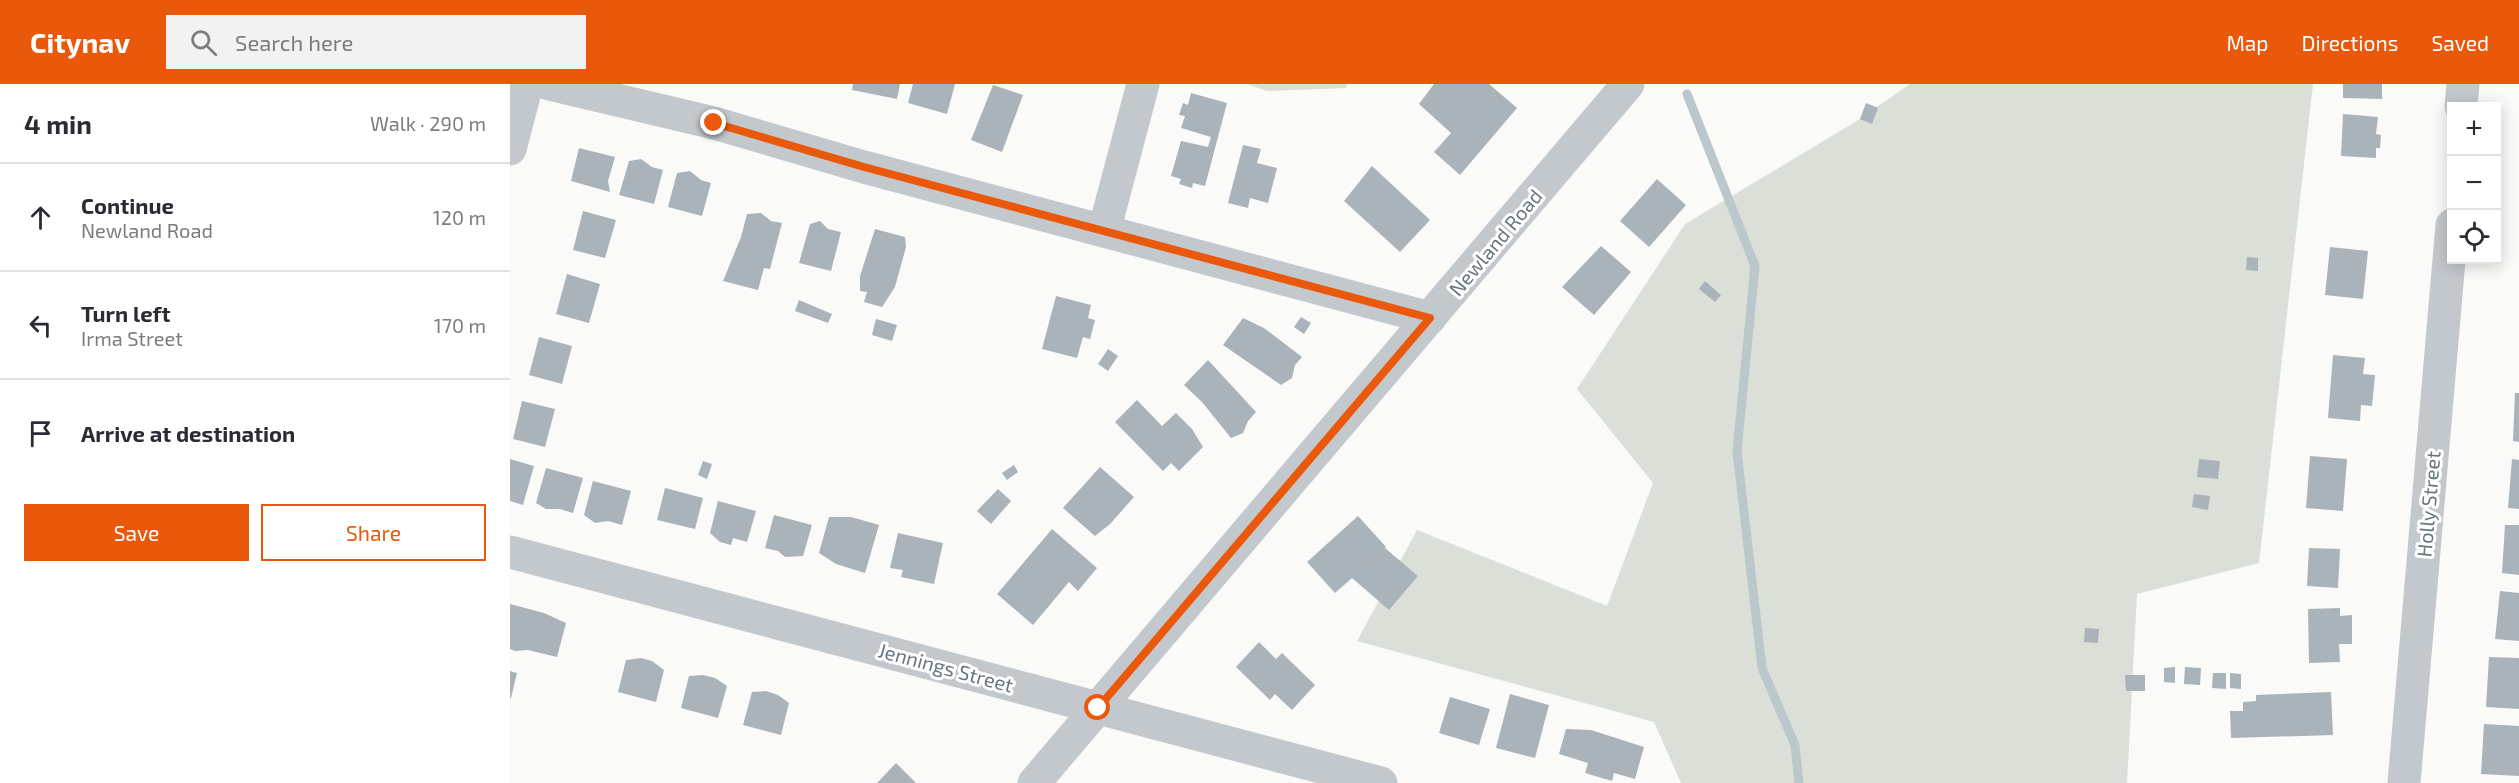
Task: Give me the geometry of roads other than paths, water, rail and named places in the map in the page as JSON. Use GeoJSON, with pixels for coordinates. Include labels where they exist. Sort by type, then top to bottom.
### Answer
{"type":"FeatureCollection","features":[{"type":"Feature","properties":{"kind":"street"},"geometry":{"type":"LineString","coordinates":[[510,149],[528,84]]}},
{"type":"Feature","properties":{"kind":"street"},"geometry":{"type":"LineString","coordinates":[[549,84],[714,123],[864,167],[1430,318]]}},
{"type":"Feature","properties":{"kind":"street"},"geometry":{"type":"LineString","coordinates":[[1104,231],[1143,84]]}},
{"type":"Feature","properties":{"kind":"street","name":"Newland Road"},"geometry":{"type":"LineString","coordinates":[[1034,783],[1628,84]]}},
{"type":"Feature","properties":{"kind":"street"},"geometry":{"type":"LineString","coordinates":[[2462,102],[2463,84]]}},
{"type":"Feature","properties":{"kind":"street","name":"Holly Street"},"geometry":{"type":"LineString","coordinates":[[2404,783],[2448,264]]}},
{"type":"Feature","properties":{"kind":"street","name":"Jennings Street"},"geometry":{"type":"LineString","coordinates":[[510,552],[1381,783]]}},
{"type":"Feature","properties":{"kind":"waterway"},"geometry":{"type":"LineString","coordinates":[[1687,94],[1755,266],[1737,451],[1762,668],[1795,745],[1799,783]]}}]}
